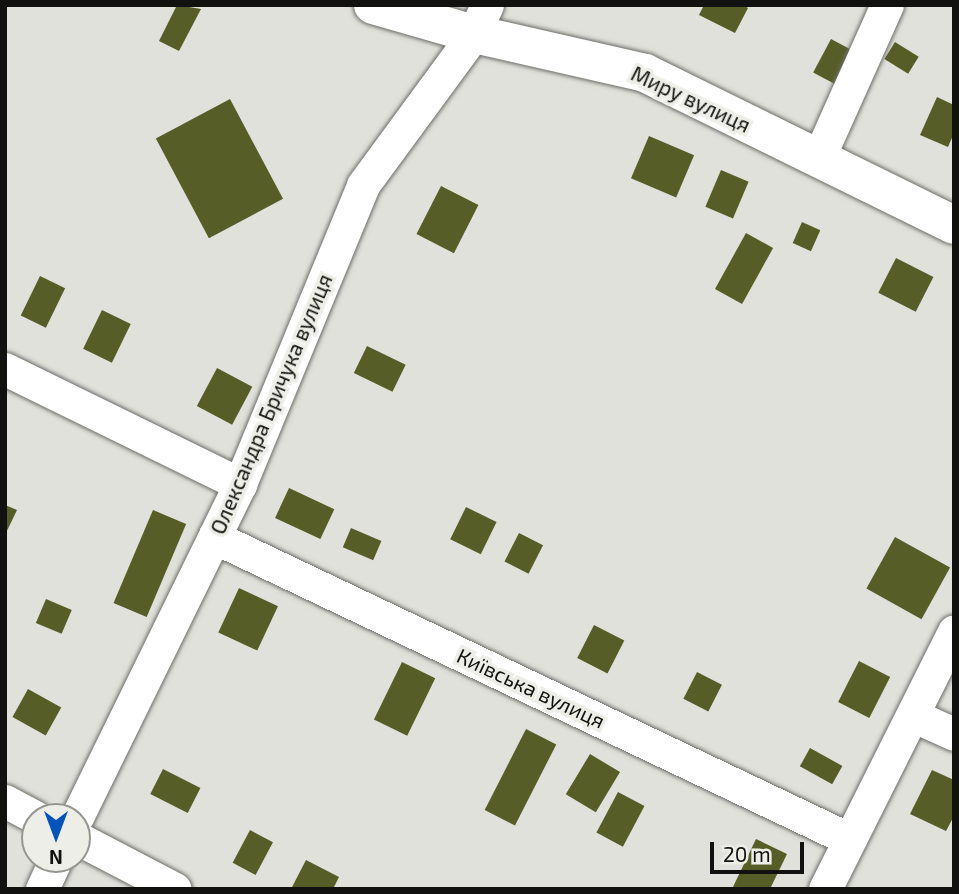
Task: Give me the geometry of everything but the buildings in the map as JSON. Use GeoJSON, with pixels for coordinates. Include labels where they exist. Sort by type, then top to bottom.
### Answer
{"type":"FeatureCollection","features":[{"type":"Feature","properties":{"kind":"main road","name":"Миру вулиця"},"geometry":{"type":"LineString","coordinates":[[373,5],[480,20],[645,73],[954,225]]}},
{"type":"Feature","properties":{"kind":"street"},"geometry":{"type":"LineString","coordinates":[[818,159],[887,5]]}},
{"type":"Feature","properties":{"kind":"street","name":"Олександра Бричука вулиця"},"geometry":{"type":"LineString","coordinates":[[84,803],[240,484],[363,185],[480,20]]}},
{"type":"Feature","properties":{"kind":"street"},"geometry":{"type":"LineString","coordinates":[[5,369],[240,484]]}},
{"type":"Feature","properties":{"kind":"street","name":"Київська вулиця"},"geometry":{"type":"LineString","coordinates":[[214,537],[849,839]]}},
{"type":"Feature","properties":{"kind":"street"},"geometry":{"type":"LineString","coordinates":[[825,889],[914,716],[954,631]]}},
{"type":"Feature","properties":{"kind":"street"},"geometry":{"type":"LineString","coordinates":[[914,716],[954,734]]}},
{"type":"Feature","properties":{"kind":"street"},"geometry":{"type":"LineString","coordinates":[[5,801],[21,809]]}},
{"type":"Feature","properties":{"kind":"street"},"geometry":{"type":"LineString","coordinates":[[91,845],[175,889]]}},
{"type":"Feature","properties":{"kind":"street"},"geometry":{"type":"LineString","coordinates":[[42,889],[50,873]]}}]}
